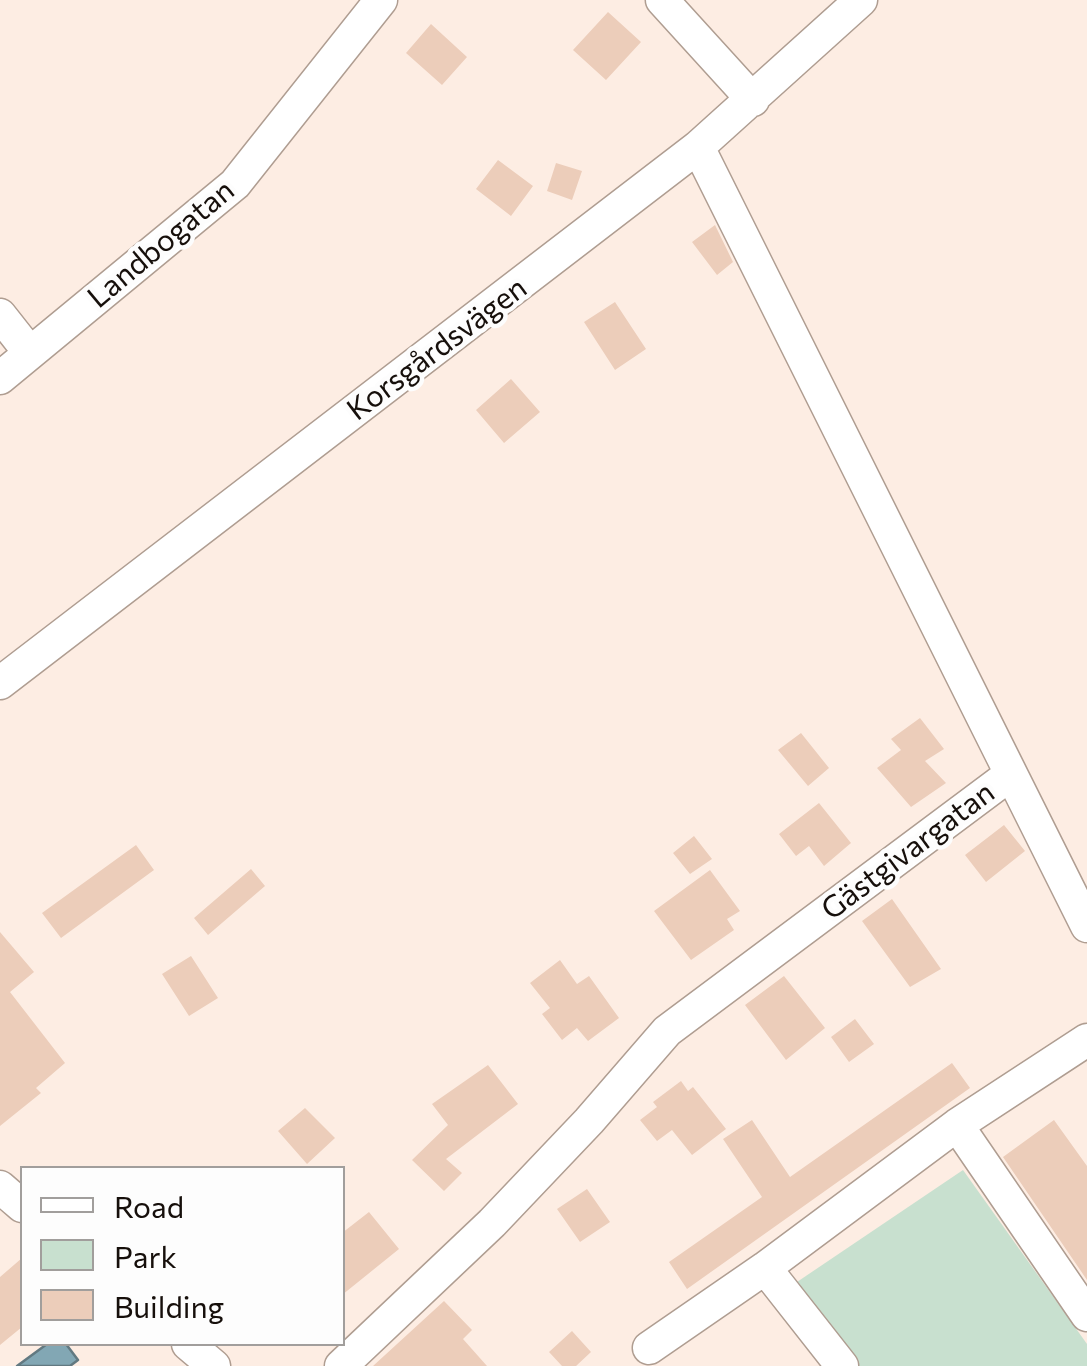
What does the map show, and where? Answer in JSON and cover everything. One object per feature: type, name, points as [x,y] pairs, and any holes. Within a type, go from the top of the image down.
[{"type":"street","name":"Landbogatan","points":[[0,378],[235,184],[381,0]]},
{"type":"street","points":[[662,0],[752,100]]},
{"type":"street","name":"Korsgårdsvägen","points":[[0,683],[698,148],[861,0]]},
{"type":"street","name":"Gästgivargatan","points":[[341,1366],[492,1223],[667,1031],[1011,774],[698,148]]},
{"type":"street","points":[[0,315],[30,353]]},
{"type":"street","points":[[1011,774],[1087,926]]},
{"type":"street","points":[[649,1348],[766,1268],[957,1126],[1087,1040]]},
{"type":"street","points":[[957,1126],[1087,1314]]},
{"type":"street","points":[[0,1187],[20,1204]]},
{"type":"street","points":[[766,1268],[842,1366]]},
{"type":"street","points":[[190,1346],[214,1366]]},
{"type":"green space","points":[[963,1170],[1087,1344],[1087,1366],[857,1366],[794,1284]]},
{"type":"water","points":[[44,1346],[68,1346],[78,1360],[70,1366],[17,1366]]},
{"type":"building","points":[[608,12],[641,42],[606,80],[573,50]]},
{"type":"building","points":[[431,24],[467,57],[442,85],[406,53]]},
{"type":"building","points":[[498,160],[533,186],[511,216],[476,189]]},
{"type":"building","points":[[556,163],[582,171],[572,200],[547,191]]},
{"type":"building","points":[[715,225],[733,262],[717,275],[692,242]]},
{"type":"building","points":[[615,302],[646,349],[615,370],[584,322]]},
{"type":"building","points":[[511,379],[540,412],[504,443],[476,410]]},
{"type":"building","points":[[920,718],[944,749],[925,761],[946,783],[911,807],[877,768],[901,750],[891,739]]},
{"type":"building","points":[[801,733],[829,768],[808,786],[778,750]]},
{"type":"building","points":[[819,803],[851,843],[824,866],[809,846],[796,856],[779,834]]},
{"type":"building","points":[[1004,825],[1025,851],[986,882],[965,855]]},
{"type":"building","points":[[694,836],[712,859],[690,874],[673,853]]},
{"type":"building","points":[[136,845],[154,870],[61,938],[42,913]]},
{"type":"building","points":[[251,869],[265,886],[208,935],[194,918]]},
{"type":"building","points":[[710,870],[740,911],[727,919],[734,930],[691,960],[654,911]]},
{"type":"building","points":[[892,899],[941,969],[910,987],[862,921]]},
{"type":"building","points":[[0,932],[34,972],[10,992],[65,1063],[36,1088],[41,1093],[0,1126]]},
{"type":"building","points":[[191,956],[218,998],[189,1016],[162,974]]},
{"type":"building","points":[[560,960],[577,984],[589,976],[619,1018],[588,1041],[577,1028],[562,1040],[542,1014],[550,1008],[530,983]]},
{"type":"building","points":[[784,976],[825,1028],[786,1060],[745,1005]]},
{"type":"building","points":[[855,1019],[874,1044],[849,1062],[831,1037]]},
{"type":"building","points":[[952,1063],[970,1088],[687,1289],[669,1262],[762,1197],[723,1139],[752,1120],[790,1177]]},
{"type":"building","points":[[488,1065],[518,1104],[446,1159],[462,1173],[444,1191],[412,1160],[448,1125],[432,1104]]},
{"type":"building","points":[[681,1081],[688,1091],[693,1087],[726,1129],[692,1155],[672,1130],[657,1141],[640,1120],[657,1107],[653,1102]]},
{"type":"building","points":[[305,1108],[335,1138],[307,1164],[278,1131]]},
{"type":"building","points":[[1054,1120],[1087,1166],[1087,1280],[1003,1157]]},
{"type":"building","points":[[587,1189],[610,1222],[580,1242],[557,1209]]},
{"type":"building","points":[[369,1212],[399,1249],[345,1293],[345,1231]]},
{"type":"building","points":[[20,1260],[20,1329],[0,1345],[0,1277]]},
{"type":"building","points":[[444,1301],[472,1330],[463,1339],[487,1366],[373,1366]]},
{"type":"building","points":[[572,1331],[591,1352],[576,1366],[562,1366],[549,1352]]}]
